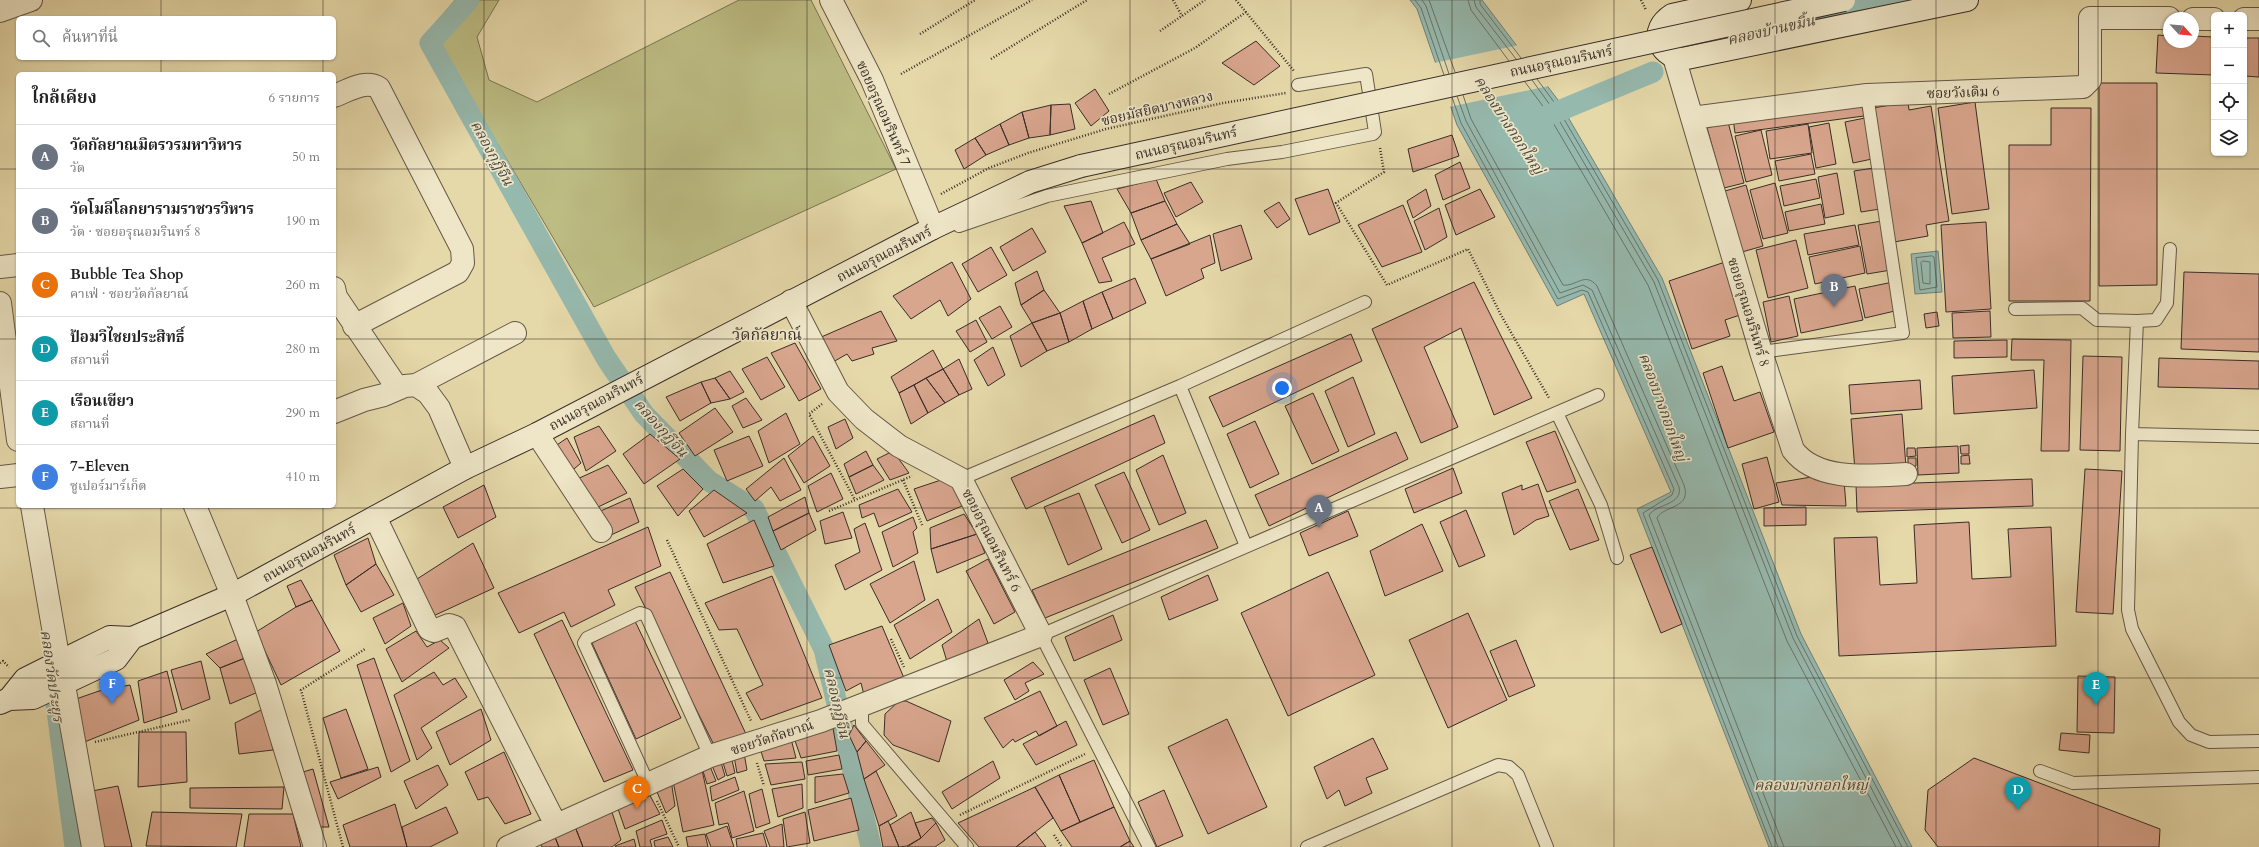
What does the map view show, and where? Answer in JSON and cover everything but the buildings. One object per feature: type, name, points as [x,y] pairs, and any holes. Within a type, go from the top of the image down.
[{"type":"street","points":[[0,11],[31,0]]},
{"type":"street","name":"ซอยอรุณอมรินทร์ 7","points":[[831,0],[872,80],[933,228]]},
{"type":"street","points":[[1740,0],[1672,15],[1663,20],[1658,30],[1659,42],[1666,52],[1674,57],[1682,59],[1697,57],[1967,0]]},
{"type":"street","name":"ถนนอรุณอมรินทร์","points":[[4,701],[25,679],[110,637],[132,638],[232,595],[465,468],[537,434],[624,387],[933,228],[1030,182],[1081,166],[1844,0]]},
{"type":"street","name":"ซอยวังเดิม 6","points":[[1692,118],[1867,95],[2083,87],[2090,80],[2090,18],[2163,18]]},
{"type":"street","points":[[2199,19],[2211,19]]},
{"type":"street","points":[[2247,19],[2259,19]]},
{"type":"street","name":"ซอยอรุณอมรินทร์ 8","points":[[1674,57],[1761,352],[1792,450],[1799,458],[1808,464],[1854,477],[1906,474]]},
{"type":"street","points":[[336,95],[365,84],[373,84],[379,88],[462,249],[462,263],[458,272],[354,326]]},
{"type":"street","points":[[0,267],[16,265]]},
{"type":"street","points":[[336,297],[354,326],[407,387],[428,393],[439,408],[465,468]]},
{"type":"street","name":"ซอยอรุณอมรินทร์ 6","points":[[791,301],[838,392],[864,419],[899,446],[961,479],[1040,635]]},
{"type":"street","points":[[0,303],[16,414]]},
{"type":"street","points":[[336,411],[407,387],[515,332]]},
{"type":"street","points":[[537,434],[601,531]]},
{"type":"street","points":[[0,477],[16,475]]},
{"type":"street","points":[[32,508],[53,665]]},
{"type":"street","points":[[196,508],[232,595],[265,684],[316,847]]},
{"type":"street","points":[[375,517],[429,629],[434,631],[449,625],[455,627],[556,825]]},
{"type":"street","name":"ซอยวัดกัลยาณ์","points":[[512,846],[710,756],[821,721],[1040,635]]},
{"type":"street","points":[[4,701],[33,698],[116,659],[132,638]]},
{"type":"street","points":[[57,688],[75,747],[93,847]]},
{"type":"lane","points":[[901,245],[1048,196],[1227,159],[1282,152],[1373,134],[1376,129],[1366,74],[1298,86]]},
{"type":"lane","points":[[1761,352],[1903,332],[1867,95]]},
{"type":"lane","points":[[2015,309],[2082,308],[2097,320],[2156,320],[2167,303],[2170,249]]},
{"type":"lane","points":[[961,479],[1180,386],[1365,302]]},
{"type":"lane","points":[[2137,321],[2132,434],[2128,610],[2132,628],[2179,722],[2191,735],[2209,742],[2259,742]]},
{"type":"lane","points":[[1180,386],[1246,546]]},
{"type":"lane","points":[[1149,847],[1040,635],[1598,395]]},
{"type":"lane","points":[[1557,413],[1601,505],[1617,558]]},
{"type":"lane","points":[[2132,434],[2259,437]]},
{"type":"lane","points":[[648,783],[584,643],[587,638],[640,612],[646,615],[710,756]]},
{"type":"lane","points":[[859,706],[862,724],[967,847]]},
{"type":"lane","points":[[1307,847],[1498,765],[1509,767],[1518,775],[1548,847]]},
{"type":"lane","points":[[2040,771],[2073,783],[2259,777]]},
{"type":"path","points":[[920,34],[975,0]]},
{"type":"path","points":[[901,74],[1032,0]]},
{"type":"path","points":[[991,59],[1087,0]]},
{"type":"path","points":[[1173,0],[1182,16]]},
{"type":"path","points":[[1160,31],[1206,0]]},
{"type":"path","points":[[1236,0],[1293,69],[1299,80],[1298,86]]},
{"type":"path","points":[[1109,94],[1195,48],[1246,12]]},
{"type":"path","name":"ซอยมัสยิดบางหลวง","points":[[923,203],[989,168],[1028,153],[1106,129],[1223,103],[1284,93],[1294,90],[1298,86]]},
{"type":"path","points":[[1376,129],[1384,172],[1336,203],[1387,285],[1468,249],[1501,315],[1557,413]]},
{"type":"path","points":[[838,392],[809,414],[855,500]]},
{"type":"path","points":[[829,511],[937,466]]},
{"type":"path","points":[[903,480],[923,527]]},
{"type":"path","points":[[667,540],[760,740]]},
{"type":"path","points":[[891,639],[913,685]]},
{"type":"path","points":[[343,847],[301,690],[365,649]]},
{"type":"path","points":[[75,747],[190,720]]},
{"type":"path","points":[[945,822],[1098,748]]},
{"type":"path","points":[[648,783],[679,847]]},
{"type":"path","points":[[1054,835],[1062,847]]},
{"type":"green space","points":[[455,0],[499,0],[477,37],[489,80],[537,102],[739,0],[811,0],[896,169],[594,307],[441,48],[438,20]]},
{"type":"water","name":"คลองบางกอกใหญ่","points":[[1410,0],[1482,0],[1558,100],[1662,278],[1801,634],[1912,847],[1769,847],[1637,509],[1671,492],[1584,294],[1557,306],[1457,125],[1417,9]]},
{"type":"water","points":[[1938,251],[1942,292],[1915,294],[1911,254]]},
{"type":"pier","points":[[1519,45],[1549,86],[1449,107],[1434,63]]},
{"type":"waterway","name":"คลองกุฎีจีน","points":[[469,0],[430,43],[606,358],[644,414],[709,481],[754,509],[824,649],[871,847]]},
{"type":"waterway","name":"คลองบ้านขมิ้น","points":[[1756,33],[1901,0]]},
{"type":"waterway","name":"คลองบ้านขมิ้น","points":[[1537,120],[1653,72]]},
{"type":"waterway","name":"คลองวัดประยูร","points":[[52,673],[75,847]]},
{"type":"place","name":"วัดโมลีโลกยารามราชวรวิหาร","points":[[1834,307]]},
{"type":"place","name":"วัดกัลยาณมิตรวรมหาวิหาร","points":[[1319,528]]},
{"type":"place","name":"7-Eleven","points":[[112,704]]},
{"type":"place","name":"เรือนเขียว","points":[[2096,705]]},
{"type":"place","name":"Bubble Tea Shop","points":[[637,809]]},
{"type":"place","name":"ป้อมวิไชยประสิทธิ์","points":[[2018,810]]},
{"type":"district","name":"วัดกัลยาณ์","points":[[767,334]]}]
